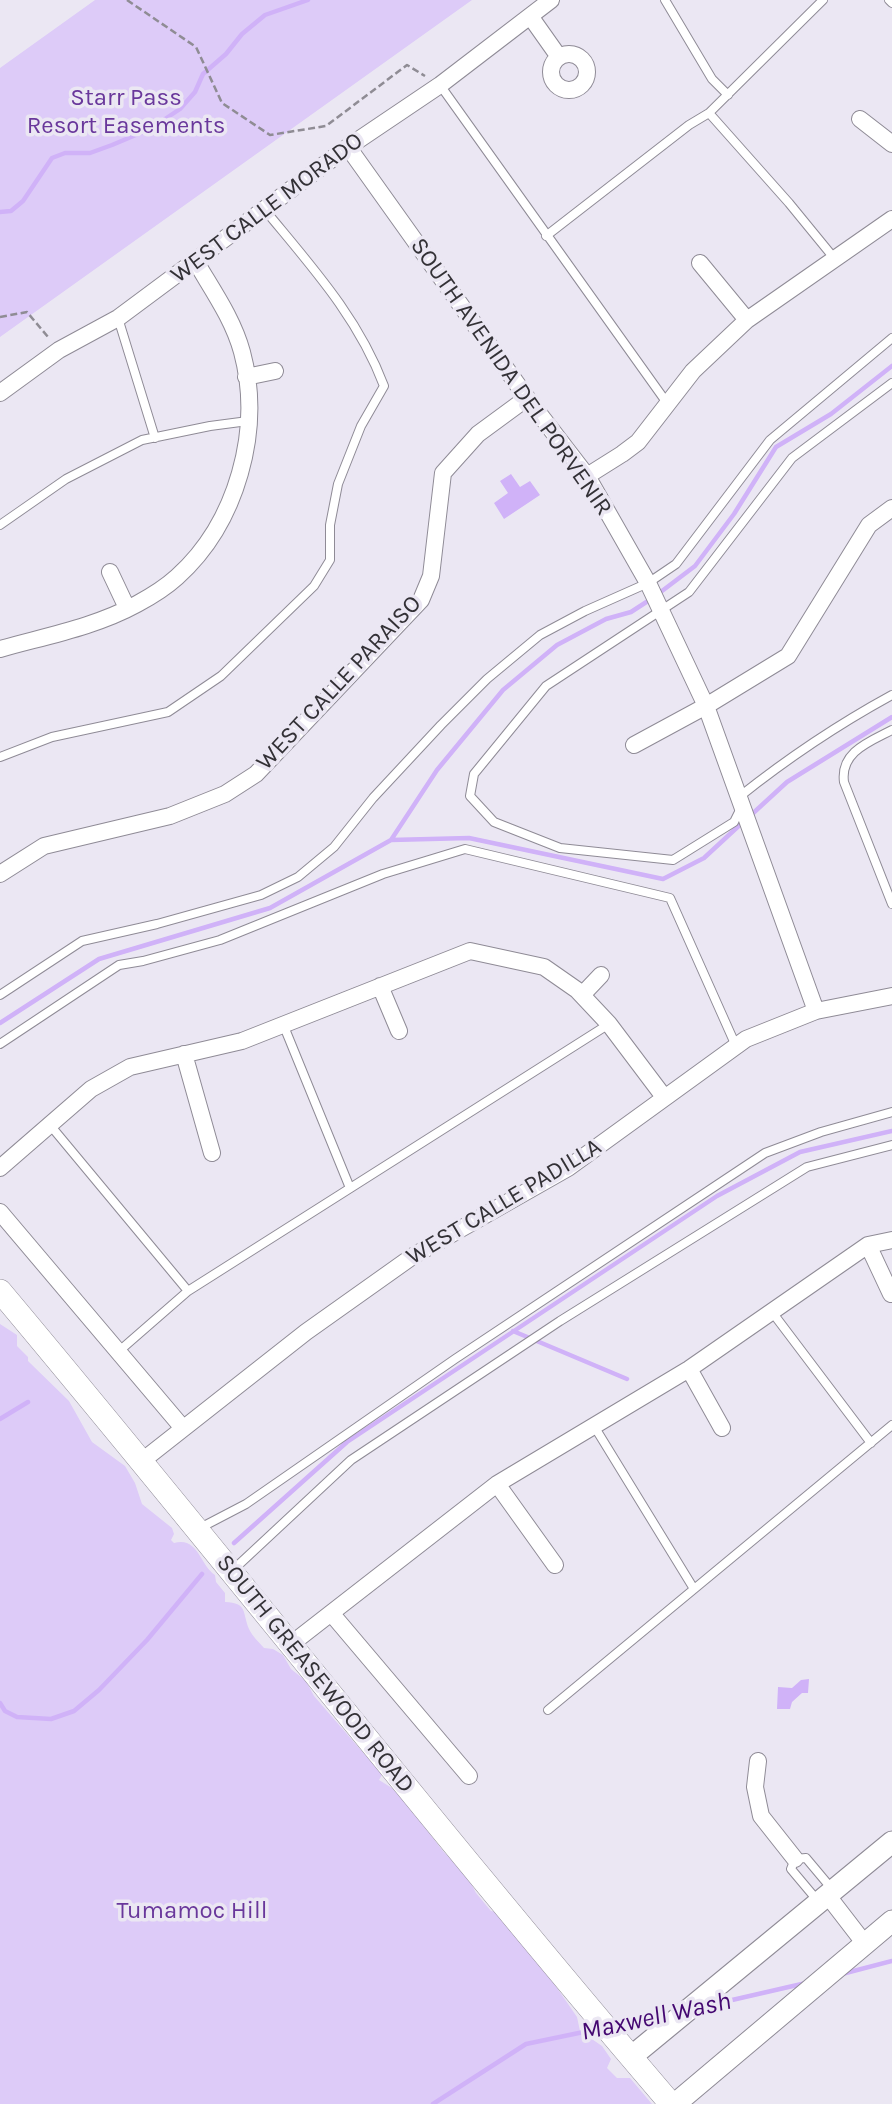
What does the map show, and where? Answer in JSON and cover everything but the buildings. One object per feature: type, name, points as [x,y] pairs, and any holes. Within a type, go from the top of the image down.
[{"type":"main road","name":"SOUTH GREASEWOOD ROAD","points":[[0,1291],[631,2057],[673,2104]]},
{"type":"street","name":"WEST CALLE MORADO","points":[[0,393],[59,350],[118,318],[348,147],[440,85],[551,0]]},
{"type":"street","points":[[530,16],[559,57]]},
{"type":"street","points":[[860,119],[892,144]]},
{"type":"street","name":"SOUTH AVENIDA DEL PORVENIR","points":[[348,147],[527,398],[587,475],[662,611],[706,706],[741,803]]},
{"type":"street","points":[[587,475],[638,442],[693,370],[747,320],[892,219]]},
{"type":"street","points":[[0,649],[94,624],[127,608],[176,578],[209,541],[232,496],[246,449],[250,397],[242,351],[227,313],[196,262]]},
{"type":"street","points":[[700,263],[747,320]]},
{"type":"street","points":[[246,377],[275,371]]},
{"type":"street","name":"WEST CALLE PARAISO","points":[[0,874],[44,846],[170,816],[225,794],[256,774],[421,600],[431,576],[443,473],[478,433],[527,398]]},
{"type":"street","points":[[634,745],[706,706],[788,656],[869,525],[892,508]]},
{"type":"street","points":[[110,572],[127,608]]},
{"type":"street","points":[[741,803],[816,1011]]},
{"type":"street","points":[[0,1168],[91,1088],[130,1067],[242,1041],[470,951],[544,967],[582,995],[609,1024],[664,1097]]},
{"type":"street","points":[[582,995],[601,975]]},
{"type":"street","points":[[380,986],[399,1031]]},
{"type":"street","name":"WEST CALLE PADILLA","points":[[142,1461],[306,1332],[413,1256],[568,1168],[736,1045],[816,1011],[892,996]]},
{"type":"street","points":[[184,1054],[212,1153]]},
{"type":"street","points":[[0,1212],[182,1427]]},
{"type":"street","points":[[290,1645],[497,1484],[689,1369],[868,1245],[892,1240]]},
{"type":"street","points":[[868,1245],[891,1294]]},
{"type":"street","points":[[689,1369],[722,1428]]},
{"type":"street","points":[[497,1484],[555,1565]]},
{"type":"street","name":"SOUTH GREASEWOOD ROAD","points":[[331,1613],[469,1776]]},
{"type":"street","points":[[758,1761],[755,1787],[761,1816],[795,1859]]},
{"type":"street","points":[[631,2057],[892,1842]]},
{"type":"street","points":[[827,1897],[865,1944]]},
{"type":"street","points":[[673,2104],[892,1922]]},
{"type":"lane","points":[[665,0],[712,79],[728,94]]},
{"type":"lane","points":[[546,236],[689,125],[709,113],[823,0]]},
{"type":"lane","points":[[440,85],[667,403]]},
{"type":"lane","points":[[709,113],[834,258]]},
{"type":"lane","points":[[0,757],[52,737],[168,712],[221,676],[314,586],[330,560],[330,525],[338,484],[361,426],[384,386],[349,314],[265,210]]},
{"type":"lane","points":[[118,318],[155,438]]},
{"type":"lane","points":[[0,995],[82,941],[157,924],[261,895],[298,877],[334,847],[382,789],[487,679],[540,635],[585,611],[648,583],[677,564],[770,440],[892,338]]},
{"type":"lane","points":[[892,383],[792,458],[689,592],[546,686],[474,774],[470,796],[494,822],[559,848],[673,860],[734,822],[741,803],[810,743],[892,695]]},
{"type":"lane","points":[[0,525],[66,479],[142,440],[248,421]]},
{"type":"lane","points":[[892,730],[850,756],[843,770],[844,782],[892,904]]},
{"type":"lane","points":[[0,1044],[119,965],[220,940],[383,874],[465,849],[670,898],[736,1045]]},
{"type":"lane","points":[[283,1024],[350,1188]]},
{"type":"lane","points":[[118,1352],[188,1291],[609,1024]]},
{"type":"lane","points":[[197,1529],[246,1504],[455,1359],[765,1153],[821,1132],[892,1112]]},
{"type":"lane","points":[[50,1125],[188,1291]]},
{"type":"lane","points":[[231,1572],[351,1460],[560,1321],[807,1167],[892,1145]]},
{"type":"lane","points":[[772,1312],[871,1443]]},
{"type":"lane","points":[[548,1710],[892,1425]]},
{"type":"lane","points":[[594,1426],[694,1589]]},
{"type":"lane","points":[[806,1858],[827,1897],[791,1869],[795,1859],[806,1858]]},
{"type":"path","points":[[127,0],[196,47],[222,103],[270,135],[326,126],[407,65],[440,85]]},
{"type":"path","points":[[0,317],[27,312],[59,350]]},
{"type":"green space","name":"Starr Pass Resort Easements","points":[[95,0],[472,0],[0,337],[0,68]]},
{"type":"green space","name":"Tumamoc Hill","points":[[0,1324],[17,1335],[17,1346],[28,1357],[28,1361],[69,1401],[92,1442],[125,1466],[135,1483],[142,1504],[172,1528],[174,1534],[171,1540],[194,1547],[215,1575],[216,1582],[225,1593],[225,1602],[241,1606],[249,1629],[256,1639],[264,1648],[273,1649],[283,1655],[291,1669],[306,1681],[314,1696],[366,1756],[374,1759],[383,1773],[379,1780],[392,1788],[405,1802],[468,1878],[491,1911],[497,1912],[555,1985],[577,2017],[580,2031],[602,2046],[611,2059],[607,2068],[617,2078],[630,2078],[652,2104],[0,2104]]},
{"type":"shaded area","points":[[511,474],[520,487],[530,481],[540,495],[504,519],[494,503],[508,493],[500,481]]},
{"type":"shaded area","points":[[809,1679],[808,1693],[802,1693],[792,1702],[790,1709],[777,1709],[778,1687],[792,1688],[801,1680]]},
{"type":"waterway","points":[[0,212],[11,211],[23,201],[52,158],[65,153],[90,153],[112,145],[150,129],[180,109],[195,92],[203,74],[226,54],[242,34],[265,15],[308,0]]},
{"type":"waterway","points":[[658,594],[695,566],[734,514],[776,447],[831,414],[892,366]]},
{"type":"waterway","points":[[0,1023],[99,959],[270,908],[391,840],[437,770],[503,690],[557,645],[606,619],[631,612],[651,599]]},
{"type":"waterway","points":[[750,816],[787,782],[892,717]]},
{"type":"waterway","points":[[391,840],[469,838],[663,879],[704,858],[743,822]]},
{"type":"waterway","points":[[234,1543],[347,1442],[717,1196],[800,1152],[892,1131]]},
{"type":"waterway","points":[[513,1331],[627,1379]]},
{"type":"waterway","points":[[0,1419],[28,1402]]},
{"type":"waterway","points":[[0,1703],[5,1711],[17,1717],[51,1719],[74,1711],[99,1690],[147,1640],[202,1574]]},
{"type":"waterway","name":"Maxwell Wash","points":[[842,1974],[892,1961]]},
{"type":"waterway","name":"Maxwell Wash","points":[[706,2006],[806,1983]]},
{"type":"waterway","name":"Maxwell Wash","points":[[613,2025],[670,2014]]},
{"type":"waterway","name":"Maxwell Wash","points":[[433,2104],[526,2044],[598,2029]]}]
